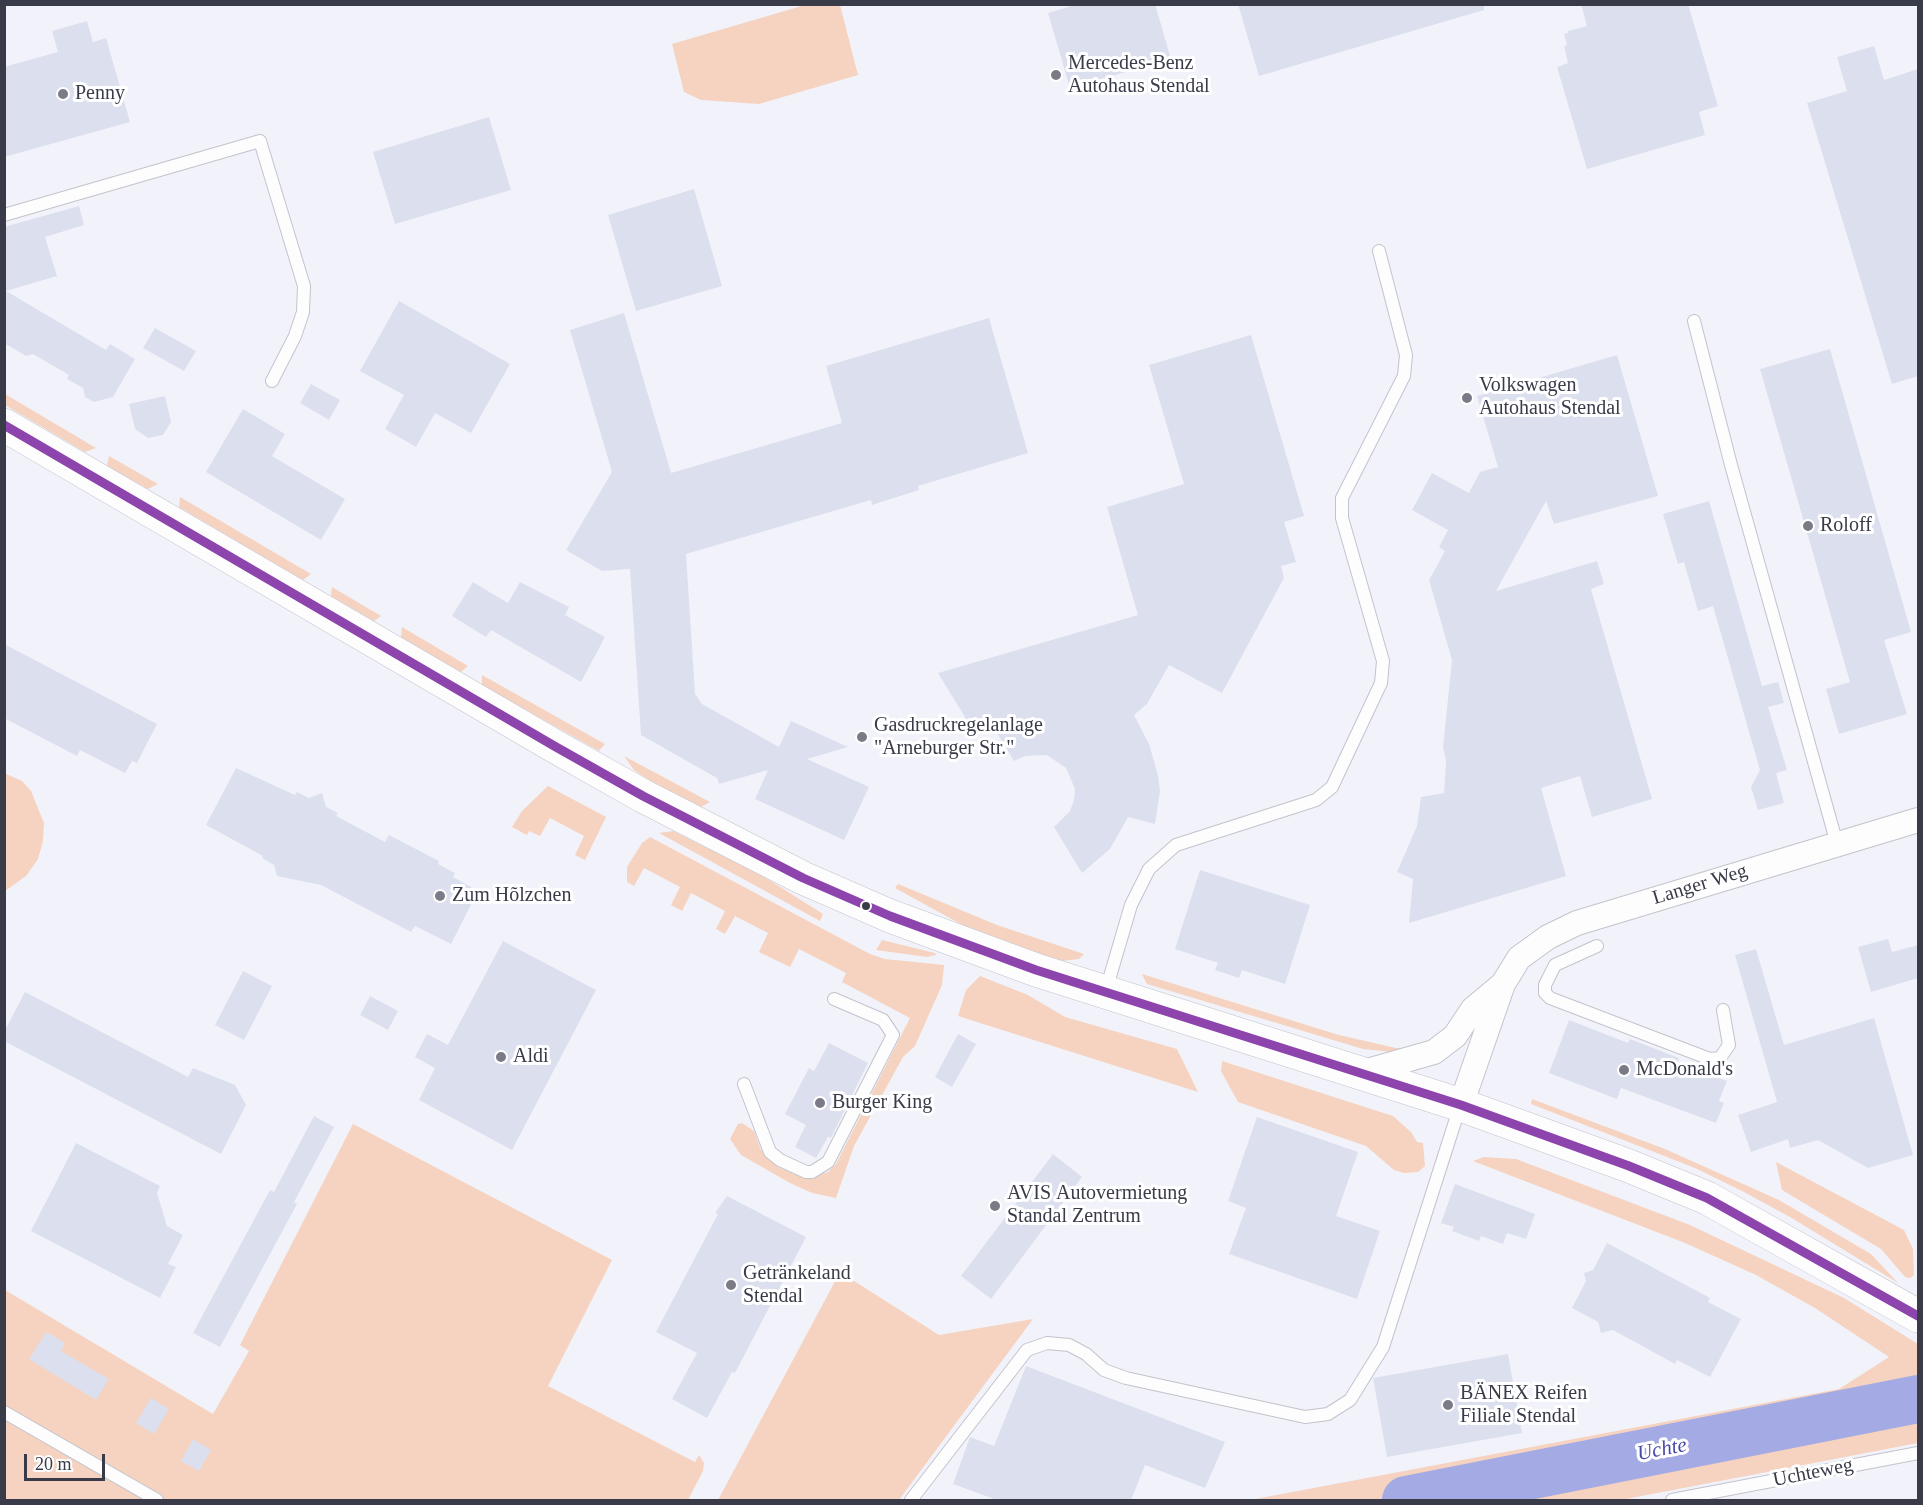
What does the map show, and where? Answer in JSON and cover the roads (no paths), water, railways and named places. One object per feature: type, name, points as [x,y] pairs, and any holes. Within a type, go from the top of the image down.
[{"type":"main road","points":[[4,425],[643,796],[803,878],[890,916],[1105,994],[1461,1105],[1629,1166],[1707,1198],[1918,1316]]},
{"type":"street","name":"Langer Weg","points":[[1461,1105],[1503,984],[1519,958],[1548,937],[1577,923],[1918,820]]},
{"type":"street","name":"Langer Weg","points":[[1359,1073],[1434,1052],[1455,1036],[1473,1009],[1503,984]]},
{"type":"lane","points":[[4,215],[260,141],[304,286],[303,312],[295,336],[272,381]]},
{"type":"lane","points":[[1105,994],[1131,905],[1149,869],[1176,845],[1316,800],[1332,787],[1382,683],[1383,661],[1342,518],[1342,498],[1404,376],[1407,355],[1379,251]]},
{"type":"lane","points":[[1694,321],[1743,511],[1837,844]]},
{"type":"lane","points":[[1597,946],[1555,965],[1545,985],[1545,993],[1550,998],[1710,1059],[1720,1058],[1728,1045],[1723,1010]]},
{"type":"lane","points":[[744,1084],[770,1152],[780,1160],[806,1173],[828,1162],[893,1035],[883,1020],[834,999]]},
{"type":"lane","points":[[911,1500],[1027,1350],[1047,1343],[1069,1345],[1086,1354],[1104,1370],[1125,1378],[1305,1417],[1328,1414],[1350,1400],[1383,1347],[1461,1105]]},
{"type":"lane","points":[[4,1412],[157,1500]]},
{"type":"lane","name":"Uchteweg","points":[[1672,1500],[1918,1453]]},
{"type":"waterway","name":"Uchte","points":[[1406,1500],[1918,1399]]},
{"type":"place","name":"Mercedes-Benz Autohaus Stendal","points":[[1056,75]]},
{"type":"place","name":"Penny","points":[[63,94]]},
{"type":"place","name":"Volkswagen Autohaus Stendal","points":[[1467,398]]},
{"type":"place","name":"Roloff","points":[[1808,526]]},
{"type":"place","name":"Gasdruckregelanlage \"Arneburger Str.\"","points":[[862,737]]},
{"type":"place","name":"Zum Hõlzchen","points":[[440,896]]},
{"type":"place","name":"Aldi","points":[[501,1057]]},
{"type":"place","name":"McDonald's","points":[[1624,1070]]},
{"type":"place","name":"Burger King","points":[[820,1103]]},
{"type":"place","name":"AVIS Autovermietung Standal Zentrum","points":[[995,1206]]},
{"type":"place","name":"Getränkeland Stendal","points":[[731,1285]]},
{"type":"place","name":"BÄNEX Reifen Filiale Stendal","points":[[1448,1405]]}]
